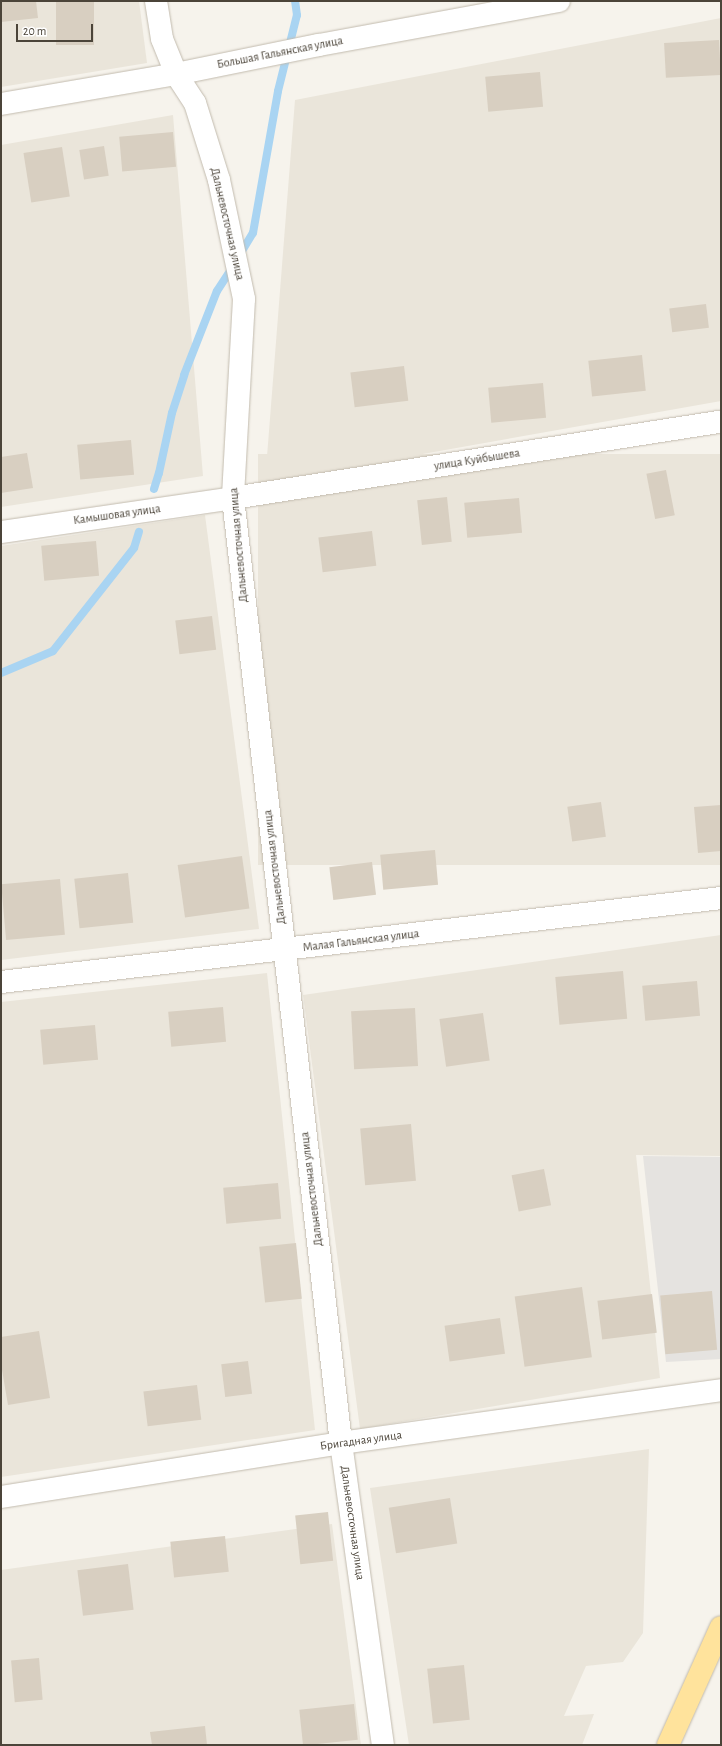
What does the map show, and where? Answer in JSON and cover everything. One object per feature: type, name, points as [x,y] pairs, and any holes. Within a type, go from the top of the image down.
[{"type":"main road","points":[[668,1745],[721,1627]]},
{"type":"street","name":"Дальневосточная улица","points":[[156,1],[162,39],[176,74],[195,103],[219,180],[244,299],[232,498],[341,1443],[383,1745]]},
{"type":"street","name":"Большая Гальянская улица","points":[[1,104],[176,74],[319,45],[559,1]]},
{"type":"street","name":"улица Куйбышева","points":[[232,498],[721,422]]},
{"type":"street","name":"Камышовая улица","points":[[1,532],[232,498]]},
{"type":"street","name":"Малая Гальянская улица","points":[[1,982],[721,898]]},
{"type":"street","name":"Бригадная улица","points":[[1,1498],[341,1443],[721,1390]]},
{"type":"shaded area","points":[[1,1],[139,1],[147,63],[1,87]]},
{"type":"shaded area","points":[[721,18],[721,401],[265,482],[295,100]]},
{"type":"shaded area","points":[[173,115],[203,476],[1,507],[1,145]]},
{"type":"shaded area","points":[[258,454],[721,454],[721,865],[258,865]]},
{"type":"shaded area","points":[[205,515],[259,929],[1,960],[1,546]]},
{"type":"shaded area","points":[[721,935],[721,1156],[636,1155],[660,1378],[360,1429],[303,995]]},
{"type":"shaded area","points":[[267,973],[315,1430],[1,1477],[1,1002]]},
{"type":"shaded area","points":[[643,1156],[721,1157],[721,1359],[666,1362]]},
{"type":"shaded area","points":[[649,1449],[643,1633],[623,1662],[586,1666],[564,1716],[594,1714],[582,1745],[409,1745],[370,1488]]},
{"type":"shaded area","points":[[332,1524],[361,1745],[1,1745],[1,1570]]},
{"type":"building","points":[[1,1],[36,1],[38,18],[1,22]]},
{"type":"building","points":[[56,1],[94,1],[94,45],[56,45]]},
{"type":"building","points":[[719,40],[721,75],[666,78],[664,43]]},
{"type":"building","points":[[540,72],[543,107],[488,112],[485,77]]},
{"type":"building","points":[[173,132],[176,167],[122,172],[119,137]]},
{"type":"building","points":[[104,146],[109,176],[84,180],[79,150]]},
{"type":"building","points":[[62,147],[70,196],[31,202],[23,153]]},
{"type":"building","points":[[706,304],[709,328],[672,332],[669,309]]},
{"type":"building","points":[[642,355],[646,391],[592,396],[588,361]]},
{"type":"building","points":[[404,366],[408,401],[355,407],[350,373]]},
{"type":"building","points":[[543,383],[546,418],[491,423],[488,388]]},
{"type":"building","points":[[131,440],[134,475],[80,480],[77,445]]},
{"type":"building","points":[[27,453],[33,488],[1,493],[1,457]]},
{"type":"building","points":[[666,470],[675,515],[655,519],[646,474]]},
{"type":"building","points":[[447,497],[452,542],[422,545],[417,500]]},
{"type":"building","points":[[519,498],[522,533],[467,538],[464,503]]},
{"type":"building","points":[[372,531],[376,566],[323,572],[318,538]]},
{"type":"building","points":[[96,541],[99,576],[44,581],[41,546]]},
{"type":"building","points":[[212,616],[216,650],[179,654],[175,621]]},
{"type":"building","points":[[601,802],[606,837],[572,841],[567,807]]},
{"type":"building","points":[[721,805],[721,851],[698,853],[694,807]]},
{"type":"building","points":[[435,850],[438,885],[383,890],[380,855]]},
{"type":"building","points":[[242,856],[249,908],[185,918],[178,865]]},
{"type":"building","points":[[372,862],[376,895],[333,900],[329,867]]},
{"type":"building","points":[[128,873],[133,923],[80,928],[74,879]]},
{"type":"building","points":[[60,879],[65,935],[6,940],[1,884]]},
{"type":"building","points":[[623,971],[627,1019],[559,1025],[555,977]]},
{"type":"building","points":[[697,981],[700,1016],[645,1021],[642,986]]},
{"type":"building","points":[[223,1007],[226,1042],[171,1047],[168,1012]]},
{"type":"building","points":[[415,1008],[418,1066],[354,1069],[351,1011]]},
{"type":"building","points":[[483,1013],[490,1061],[446,1067],[439,1019]]},
{"type":"building","points":[[95,1025],[98,1060],[43,1065],[40,1030]]},
{"type":"building","points":[[411,1124],[416,1181],[365,1185],[360,1128]]},
{"type":"building","points":[[544,1169],[551,1205],[519,1212],[512,1175]]},
{"type":"building","points":[[278,1183],[281,1219],[226,1224],[223,1188]]},
{"type":"building","points":[[296,1243],[302,1299],[265,1303],[259,1247]]},
{"type":"building","points":[[582,1287],[592,1357],[525,1367],[515,1296]]},
{"type":"building","points":[[712,1291],[717,1350],[665,1354],[660,1296]]},
{"type":"building","points":[[652,1294],[657,1333],[602,1339],[597,1301]]},
{"type":"building","points":[[500,1318],[505,1354],[450,1361],[445,1326]]},
{"type":"building","points":[[39,1331],[50,1398],[8,1405],[1,1364],[1,1337]]},
{"type":"building","points":[[248,1361],[252,1394],[225,1397],[221,1364]]},
{"type":"building","points":[[197,1385],[201,1420],[148,1426],[143,1392]]},
{"type":"building","points":[[450,1498],[457,1543],[396,1553],[389,1508]]},
{"type":"building","points":[[328,1512],[333,1561],[300,1564],[295,1515]]},
{"type":"building","points":[[225,1536],[229,1572],[174,1578],[170,1542]]},
{"type":"building","points":[[128,1564],[134,1610],[83,1616],[77,1570]]},
{"type":"building","points":[[39,1658],[43,1700],[15,1702],[11,1660]]},
{"type":"building","points":[[464,1665],[470,1720],[433,1724],[427,1669]]},
{"type":"building","points":[[354,1704],[358,1740],[303,1745],[299,1710]]},
{"type":"building","points":[[205,1726],[207,1745],[152,1745],[150,1732]]},
{"type":"waterway","points":[[239,256],[253,233],[278,91],[297,15],[295,1]]},
{"type":"waterway","points":[[154,489],[172,413],[184,375],[217,291],[233,266]]},
{"type":"waterway","points":[[1,673],[53,651],[134,548],[139,532]]}]
